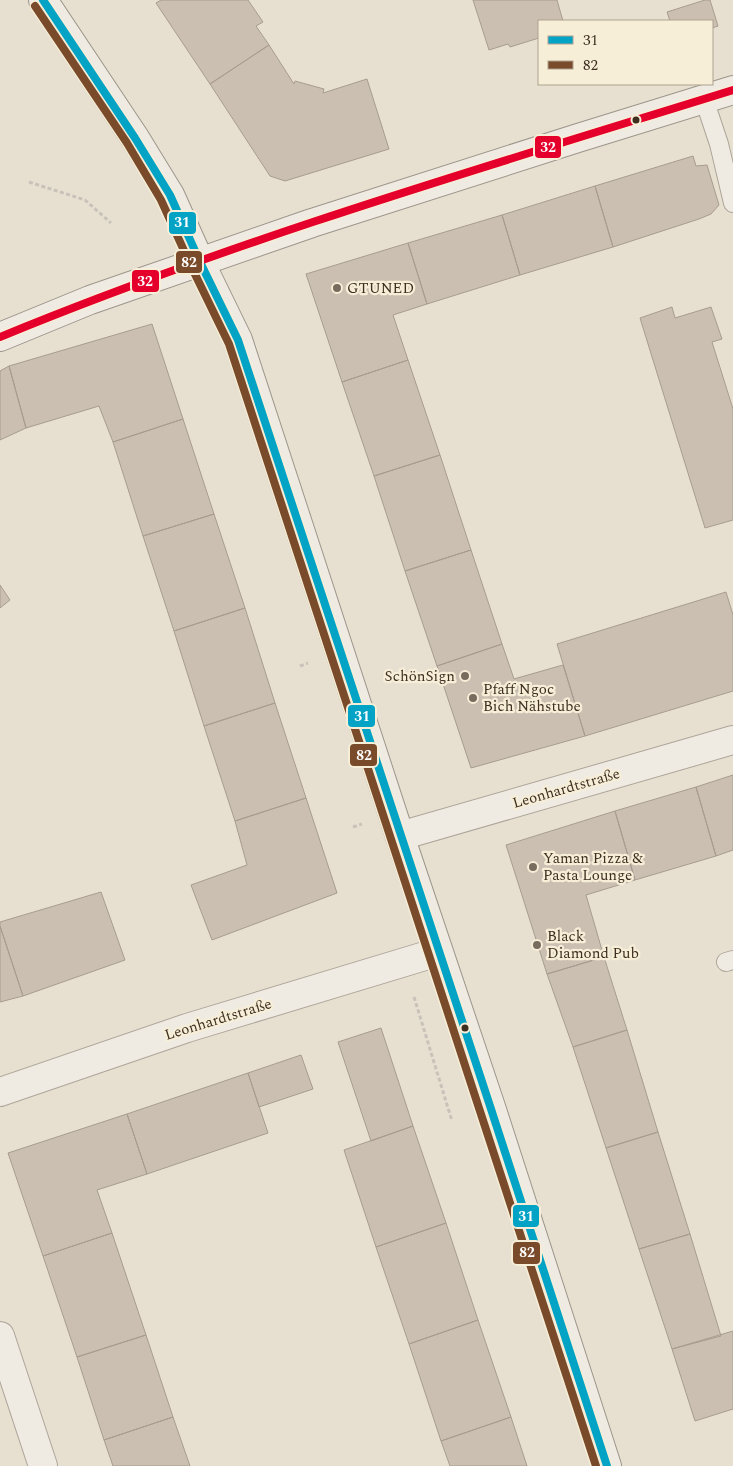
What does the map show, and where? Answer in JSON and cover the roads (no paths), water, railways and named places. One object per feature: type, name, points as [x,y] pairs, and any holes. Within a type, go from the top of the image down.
[{"type":"street","points":[[43,0],[145,153],[170,195],[238,340],[608,1466]]},
{"type":"street","points":[[0,337],[90,300],[321,220],[733,90]]},
{"type":"street","name":"Leonhardtstraße","points":[[400,836],[733,740]]},
{"type":"street","name":"Leonhardtstraße","points":[[0,1092],[187,1028],[438,952]]},
{"type":"street","points":[[0,1336],[43,1466]]},
{"type":"lane","points":[[704,99],[719,144],[733,203]]},
{"type":"place","name":"GTUNED","points":[[337,288]]},
{"type":"place","name":"SchönSign","points":[[465,676]]},
{"type":"place","name":"Pfaff Ngoc Bich Nähstube","points":[[473,698]]},
{"type":"place","name":"Yaman Pizza & Pasta Lounge","points":[[533,867]]},
{"type":"place","name":"Black Diamond Pub","points":[[537,945]]}]
